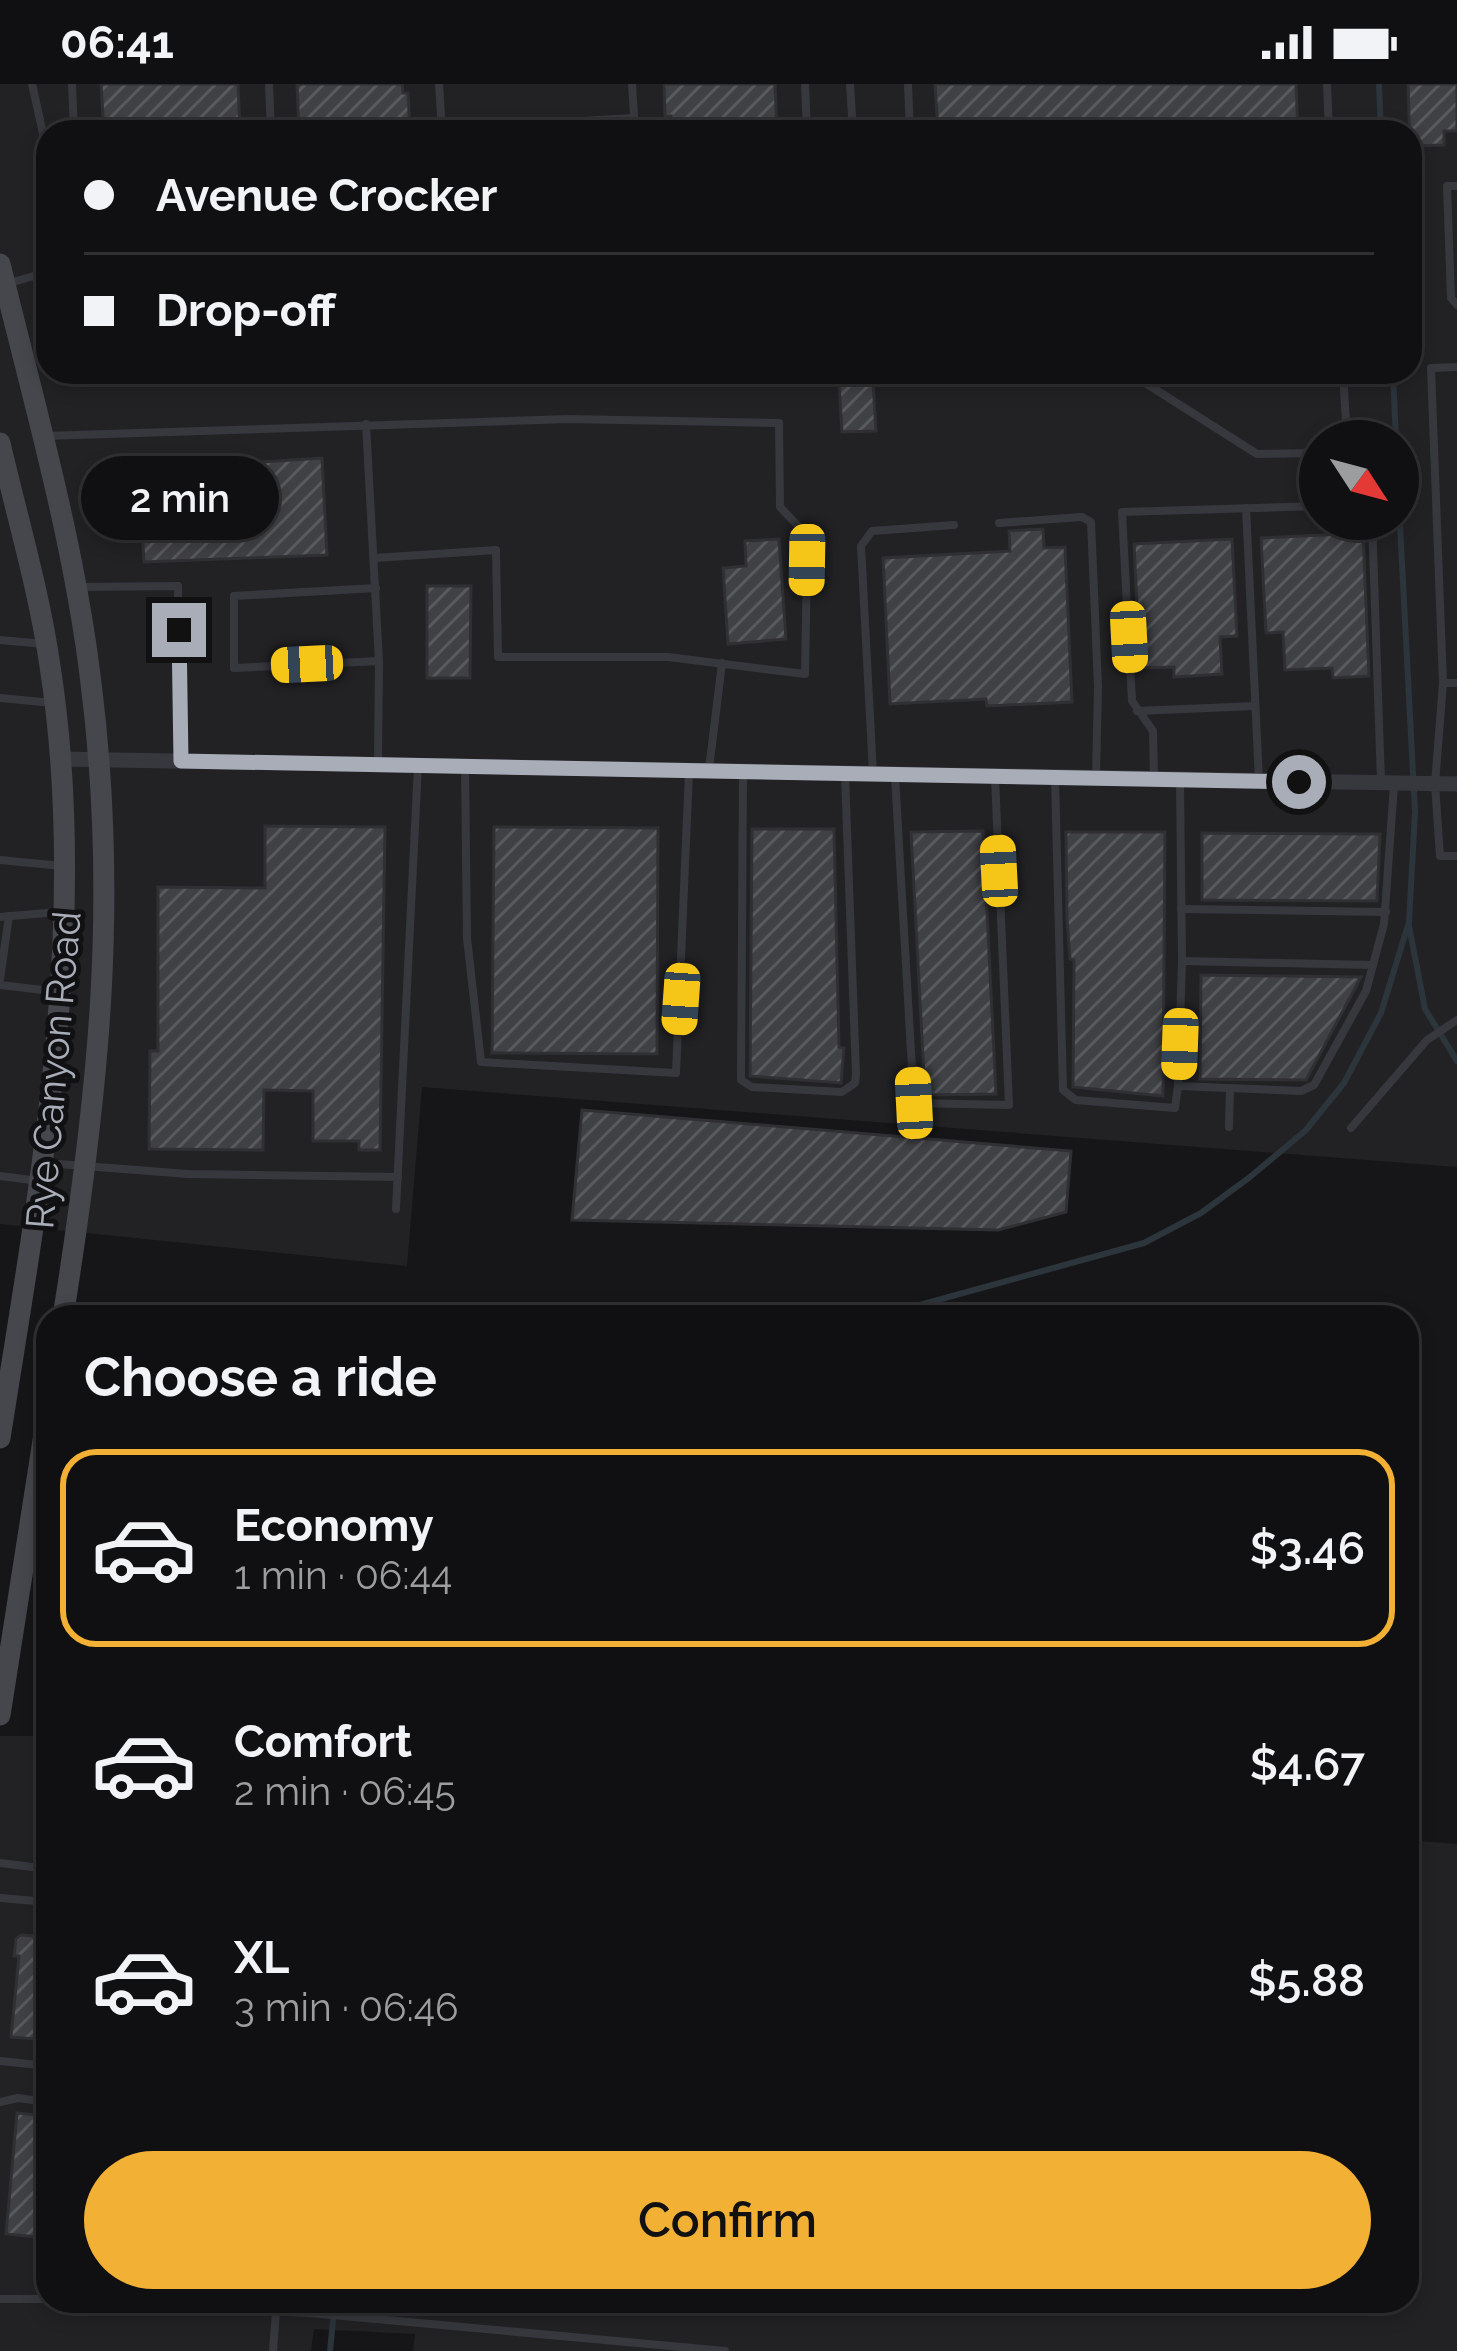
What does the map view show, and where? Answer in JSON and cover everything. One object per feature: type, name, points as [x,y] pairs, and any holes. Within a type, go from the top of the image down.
[{"type":"main road","name":"Rye Canyon Road","points":[[2,274],[76,587],[100,760],[105,975],[86,1168],[65,1305]]},
{"type":"main road","name":"Rye Canyon Road","points":[[0,443],[31,560],[55,704],[63,912],[61,992],[42,1172],[0,1438]]},
{"type":"main road","points":[[0,1714],[36,1485]]},
{"type":"street","points":[[59,759],[1457,784]]},
{"type":"lane","points":[[32,84],[41,120]]},
{"type":"lane","points":[[72,84],[74,120]]},
{"type":"lane","points":[[268,84],[270,120]]},
{"type":"lane","points":[[440,84],[442,120]]},
{"type":"lane","points":[[604,120],[634,118],[632,84]]},
{"type":"lane","points":[[805,84],[806,120]]},
{"type":"lane","points":[[850,84],[852,120]]},
{"type":"lane","points":[[908,84],[910,120]]},
{"type":"lane","points":[[1327,84],[1328,120]]},
{"type":"lane","points":[[1457,186],[1447,186],[1451,298],[1457,305]]},
{"type":"lane","points":[[2,274],[36,273]]},
{"type":"lane","points":[[1457,367],[1431,368],[1443,683],[1435,784],[1440,856],[1457,856]]},
{"type":"lane","points":[[1146,384],[1257,454],[1299,453]]},
{"type":"lane","points":[[1344,384],[1346,420]]},
{"type":"lane","points":[[42,436],[568,419],[779,423],[780,507],[800,528],[807,560],[805,674],[668,657],[498,657],[496,550],[374,558]]},
{"type":"lane","points":[[366,424],[380,661],[378,763]]},
{"type":"lane","points":[[1154,779],[1153,731],[1132,701],[1122,512],[1299,507]]},
{"type":"lane","points":[[1246,508],[1259,781]]},
{"type":"lane","points":[[999,523],[1082,517],[1091,522],[1098,686],[1096,779]]},
{"type":"lane","points":[[874,776],[861,546],[872,531],[954,525]]},
{"type":"lane","points":[[1178,1086],[1301,1090],[1315,1085],[1366,991],[1386,912],[1388,783],[1373,540]]},
{"type":"lane","points":[[76,587],[178,586],[181,761]]},
{"type":"lane","points":[[376,587],[234,596],[234,668],[380,661]]},
{"type":"lane","points":[[0,640],[46,644]]},
{"type":"lane","points":[[708,772],[722,663]]},
{"type":"lane","points":[[1443,683],[1457,683]]},
{"type":"lane","points":[[0,698],[55,704]]},
{"type":"lane","points":[[1137,711],[1255,706]]},
{"type":"lane","points":[[396,1209],[418,764]]},
{"type":"lane","points":[[465,766],[466,938],[481,1062],[676,1073],[689,772]]},
{"type":"lane","points":[[743,774],[740,1080],[752,1088],[842,1092],[855,1083],[856,1074],[845,775]]},
{"type":"lane","points":[[895,776],[914,1103],[1009,1105],[995,777]]},
{"type":"lane","points":[[1055,778],[1063,1090],[1076,1100],[1175,1108],[1182,961],[1180,780]]},
{"type":"lane","points":[[0,860],[62,866]]},
{"type":"lane","points":[[1181,909],[1386,912]]},
{"type":"lane","points":[[61,992],[0,982],[4,916],[63,912]]},
{"type":"lane","points":[[1182,961],[1373,965]]},
{"type":"lane","points":[[1351,1128],[1434,1036],[1457,1020]]},
{"type":"lane","points":[[1228,1127],[1230,1088]]},
{"type":"lane","points":[[0,1176],[86,1168],[398,1177]]},
{"type":"lane","points":[[0,1863],[36,1868]]},
{"type":"lane","points":[[0,1898],[36,1902]]},
{"type":"lane","points":[[0,2061],[36,2065]]},
{"type":"lane","points":[[0,2102],[36,2100]]},
{"type":"lane","points":[[0,2299],[36,2300]]},
{"type":"lane","points":[[273,2351],[276,2313]]},
{"type":"lane","points":[[310,2313],[725,2351]]},
{"type":"shaded area","points":[[0,84],[1457,84],[1457,1167],[422,1087],[407,1266],[0,1224]]},
{"type":"shaded area","points":[[0,1736],[36,1736],[36,2313],[1419,2313],[1419,1841],[1457,1844],[1457,2351],[413,2351],[415,2334],[314,2329],[311,2351],[0,2351]]},
{"type":"building","points":[[101,84],[238,84],[240,120],[103,120]]},
{"type":"building","points":[[297,84],[402,84],[403,93],[408,93],[409,120],[298,120]]},
{"type":"building","points":[[664,84],[775,84],[776,120],[665,117]]},
{"type":"building","points":[[935,84],[1296,84],[1298,120],[937,120]]},
{"type":"building","points":[[1408,84],[1457,84],[1457,131],[1444,131],[1444,145],[1422,146],[1422,120],[1409,120]]},
{"type":"building","points":[[839,384],[873,384],[876,431],[842,432]]},
{"type":"building","points":[[151,457],[152,469],[322,458],[327,555],[144,562],[142,527],[120,528],[116,459]]},
{"type":"building","points":[[1043,529],[1044,548],[1065,547],[1072,702],[987,706],[986,699],[890,704],[883,558],[1010,551],[1009,531]]},
{"type":"building","points":[[1261,538],[1363,540],[1369,676],[1333,678],[1332,668],[1285,670],[1283,632],[1266,633]]},
{"type":"building","points":[[779,539],[786,639],[728,644],[723,568],[746,566],[745,541]]},
{"type":"building","points":[[1232,539],[1237,636],[1220,637],[1222,674],[1174,677],[1174,667],[1140,668],[1134,544]]},
{"type":"building","points":[[427,586],[471,586],[470,678],[427,678]]},
{"type":"building","points":[[265,826],[385,827],[380,1150],[359,1150],[359,1141],[313,1141],[313,1091],[264,1090],[263,1150],[149,1149],[150,1051],[158,1051],[158,887],[265,888]]},
{"type":"building","points":[[494,827],[658,828],[657,1054],[492,1053]]},
{"type":"building","points":[[752,829],[834,829],[839,1047],[844,1048],[841,1083],[750,1076]]},
{"type":"building","points":[[983,831],[996,1094],[925,1095],[911,832]]},
{"type":"building","points":[[1066,832],[1165,832],[1163,1096],[1073,1087],[1074,960],[1070,959],[1067,918]]},
{"type":"building","points":[[1202,833],[1380,834],[1377,901],[1202,900]]},
{"type":"building","points":[[1201,975],[1361,977],[1306,1080],[1200,1079]]},
{"type":"building","points":[[582,1110],[1071,1151],[1066,1212],[998,1230],[572,1220]]},
{"type":"building","points":[[36,1936],[36,2039],[11,2037],[19,1956],[14,1956],[16,1939]]},
{"type":"building","points":[[17,2113],[36,2115],[36,2237],[6,2234]]},
{"type":"waterway","points":[[1379,84],[1380,120]]},
{"type":"waterway","points":[[1394,384],[1395,420]]},
{"type":"waterway","points":[[919,1305],[1144,1243],[1201,1213],[1250,1177],[1306,1130],[1344,1083],[1381,1013],[1409,922],[1415,812],[1401,540]]},
{"type":"waterway","points":[[1409,926],[1425,1009],[1457,1061]]},
{"type":"waterway","points":[[330,2351],[334,2313]]},
{"type":"route","points":[[179,630],[181,761],[1299,782]]}]
